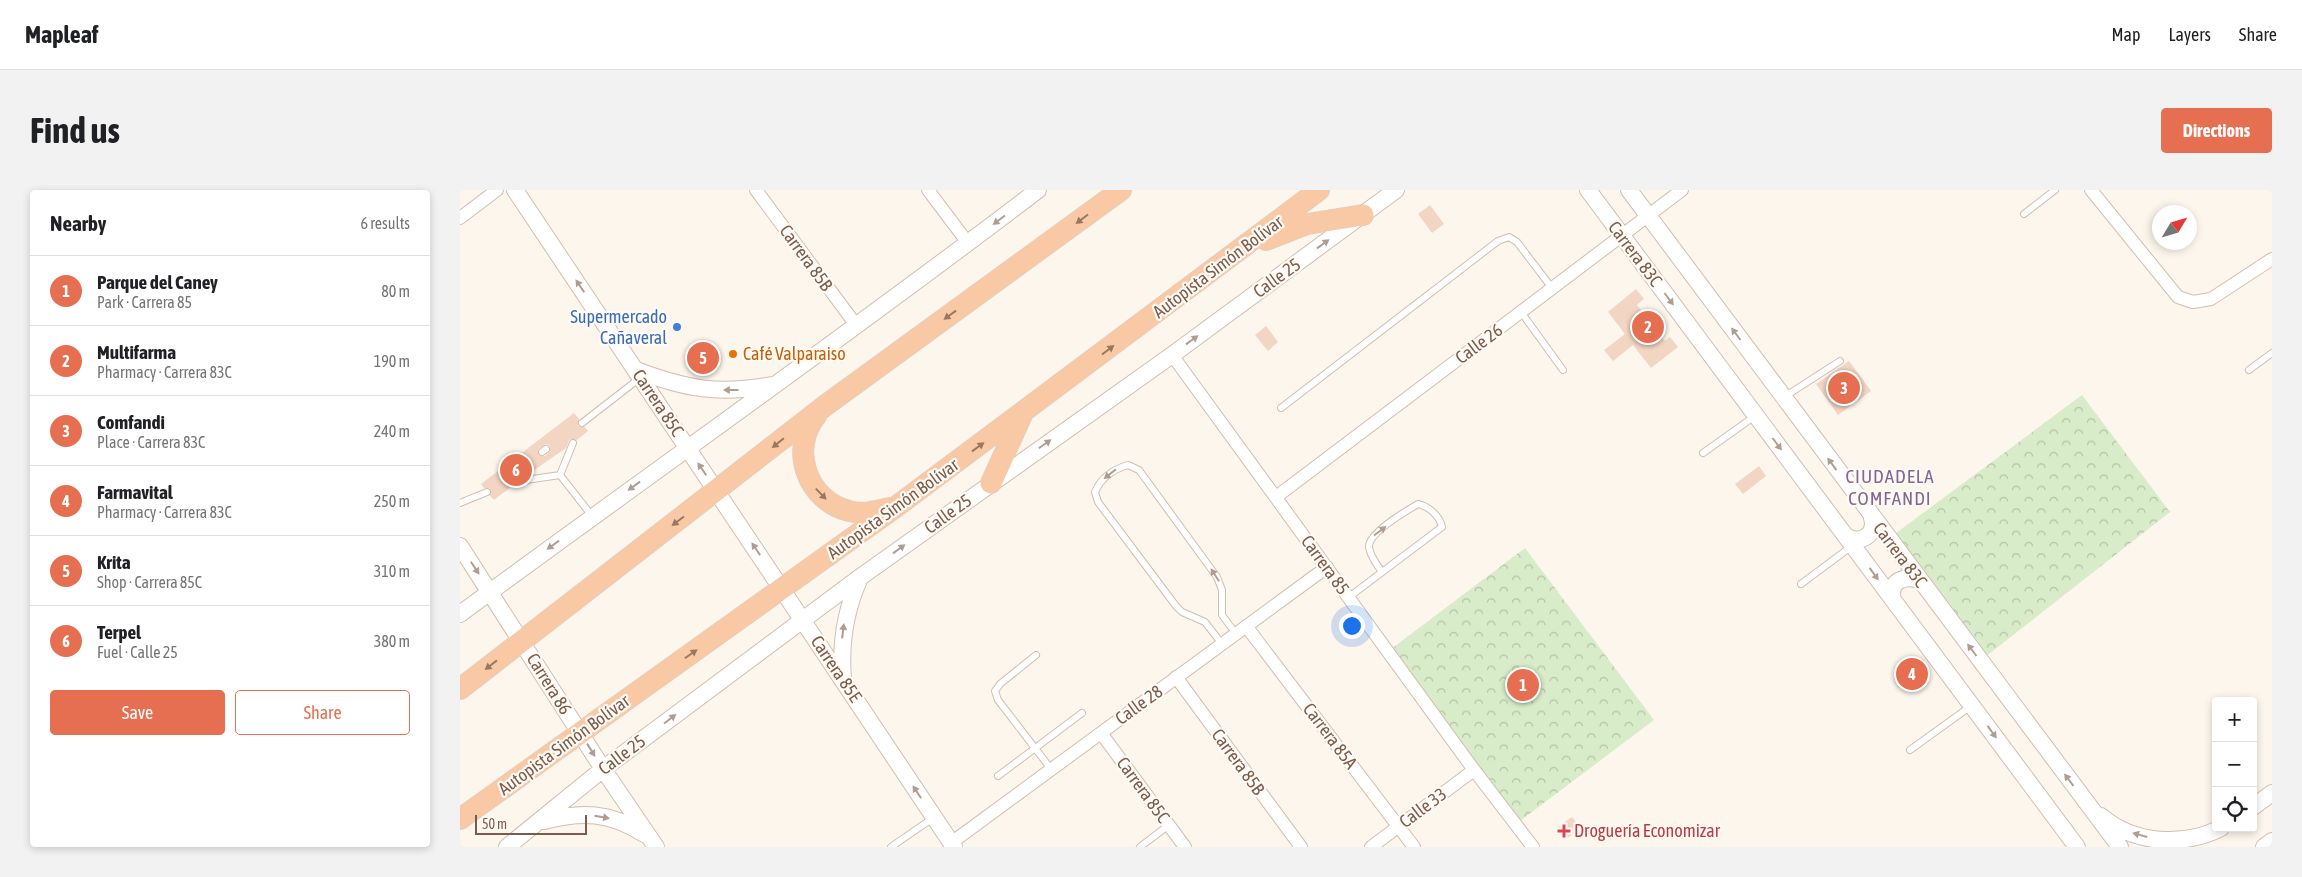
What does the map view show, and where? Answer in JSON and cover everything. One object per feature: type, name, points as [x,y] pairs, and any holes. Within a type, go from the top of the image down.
[{"type":"highway","points":[[460,689],[826,405],[1121,190]]},
{"type":"highway","name":"Autopista Simón Bolívar","points":[[460,819],[579,732],[783,589],[1023,414],[1319,190]]},
{"type":"highway","points":[[1230,258],[1278,234],[1307,224],[1363,215]]},
{"type":"highway","points":[[826,405],[813,418],[803,445],[804,464],[811,482],[831,503],[848,511],[869,512],[897,506]]},
{"type":"highway","points":[[991,483],[1023,414]]},
{"type":"street","points":[[460,218],[497,190]]},
{"type":"street","name":"Carrera 85B","points":[[756,190],[856,325]]},
{"type":"street","points":[[928,190],[968,243]]},
{"type":"street","points":[[460,614],[687,446],[779,384],[1038,190]]},
{"type":"street","name":"Calle 25","points":[[507,847],[603,769],[859,578],[1172,355],[1396,190]]},
{"type":"street","name":"Carrera 83C","points":[[1588,190],[2077,847]]},
{"type":"street","name":"Carrera 83C","points":[[1629,190],[1872,518],[2120,847]]},
{"type":"street","name":"Calle 26","points":[[1276,498],[1682,190]]},
{"type":"street","points":[[2091,190],[2178,297],[2193,302],[2211,299],[2272,259]]},
{"type":"street","name":"Carrera 85C","points":[[518,192],[717,491]]},
{"type":"street","name":"Carrera 85","points":[[1172,355],[1474,770],[1533,847]]},
{"type":"street","points":[[639,374],[706,390],[743,390],[779,384]]},
{"type":"street","name":"Carrera 85E","points":[[717,491],[934,817],[950,846]]},
{"type":"street","points":[[1849,541],[1866,537],[1873,529],[1872,518]]},
{"type":"street","name":"Carrera 86","points":[[460,546],[603,769],[653,842]]},
{"type":"street","name":"Calle 28","points":[[950,846],[1051,769],[1327,567]]},
{"type":"street","points":[[843,680],[842,642],[845,620],[859,578]]},
{"type":"street","points":[[1893,600],[1893,587],[1899,580],[1911,578],[1919,580]]},
{"type":"street","name":"Carrera 85A","points":[[1246,626],[1414,847]]},
{"type":"street","name":"Carrera 85B","points":[[1176,677],[1301,847]]},
{"type":"street","name":"Carrera 85C","points":[[1101,733],[1185,847]]},
{"type":"street","name":"Calle 33","points":[[1371,847],[1474,770]]},
{"type":"street","points":[[2257,804],[2272,793]]},
{"type":"street","points":[[2083,799],[2103,818],[2127,832],[2154,839],[2181,840],[2214,832]]},
{"type":"street","points":[[537,823],[569,815],[601,816],[633,827],[653,842]]},
{"type":"street","points":[[2200,847],[2218,832]]},
{"type":"street","points":[[2264,847],[2272,841]]},
{"type":"lane","points":[[2024,214],[2055,190]]},
{"type":"lane","points":[[1281,408],[1498,241],[1509,237],[1517,242],[1552,288]]},
{"type":"lane","points":[[1521,312],[1563,370]]},
{"type":"lane","points":[[2249,370],[2272,352]]},
{"type":"lane","points":[[1783,398],[1840,361]]},
{"type":"lane","points":[[582,423],[639,374]]},
{"type":"lane","points":[[1704,453],[1756,415]]},
{"type":"lane","points":[[560,474],[572,442]]},
{"type":"lane","points":[[1222,644],[1205,622],[1182,612],[1176,606],[1098,502],[1095,492],[1099,483],[1118,468],[1128,464],[1139,470],[1217,577],[1222,590],[1222,615],[1236,634]]},
{"type":"lane","points":[[518,481],[560,474]]},
{"type":"lane","points":[[560,474],[592,516]]},
{"type":"lane","points":[[460,503],[487,492]]},
{"type":"lane","points":[[1349,597],[1442,527],[1441,522],[1427,506],[1418,504],[1372,537],[1369,547],[1374,561],[1382,572]]},
{"type":"lane","points":[[1801,584],[1849,541]]},
{"type":"lane","points":[[1036,655],[1000,684],[995,691],[998,700],[1051,769]]},
{"type":"lane","points":[[1910,750],[1972,705]]},
{"type":"lane","points":[[998,776],[1082,713]]},
{"type":"lane","points":[[891,847],[934,817]]},
{"type":"lane","points":[[1140,847],[1169,825]]},
{"type":"green space","points":[[2082,395],[2170,512],[1980,661],[1888,539]]},
{"type":"green space","points":[[1525,548],[1654,720],[1520,821],[1391,649]]},
{"type":"building","points":[[1430,205],[1444,224],[1432,233],[1418,214]]},
{"type":"building","points":[[1636,289],[1644,299],[1637,305],[1665,341],[1670,337],[1678,347],[1651,368],[1633,345],[1613,361],[1604,350],[1625,334],[1608,312]]},
{"type":"building","points":[[1266,326],[1278,342],[1268,351],[1255,335]]},
{"type":"building","points":[[1849,361],[1871,391],[1838,415],[1816,384]]},
{"type":"building","points":[[574,413],[579,419],[578,426],[585,427],[588,431],[577,440],[570,439],[566,448],[527,475],[516,477],[515,484],[494,500],[490,496],[490,488],[484,488],[481,484]],"holes":[[[546,444],[550,446],[550,451],[545,456],[540,456],[538,450]]]},
{"type":"building","points":[[1759,466],[1766,476],[1743,494],[1735,484]]},
{"type":"building","points":[[1911,666],[1920,677],[1903,690],[1894,679]]},
{"type":"building","points":[[1572,817],[1581,828],[1566,839],[1557,828]]},
{"type":"place","name":"Supermercado Cañaveral","points":[[677,327]]},
{"type":"place","name":"Multifarma","points":[[1648,327]]},
{"type":"place","name":"Café Valparaiso","points":[[733,354]]},
{"type":"place","name":"Krita","points":[[703,358]]},
{"type":"place","name":"Comfandi","points":[[1844,388]]},
{"type":"place","name":"Terpel","points":[[516,470]]},
{"type":"place","name":"Farmavital","points":[[1912,674]]},
{"type":"place","name":"Parque del Caney","points":[[1523,685]]},
{"type":"place","name":"Droguería Economizar","points":[[1564,831]]},
{"type":"district","name":"CIUDADELA COMFANDI","points":[[1890,487]]}]
